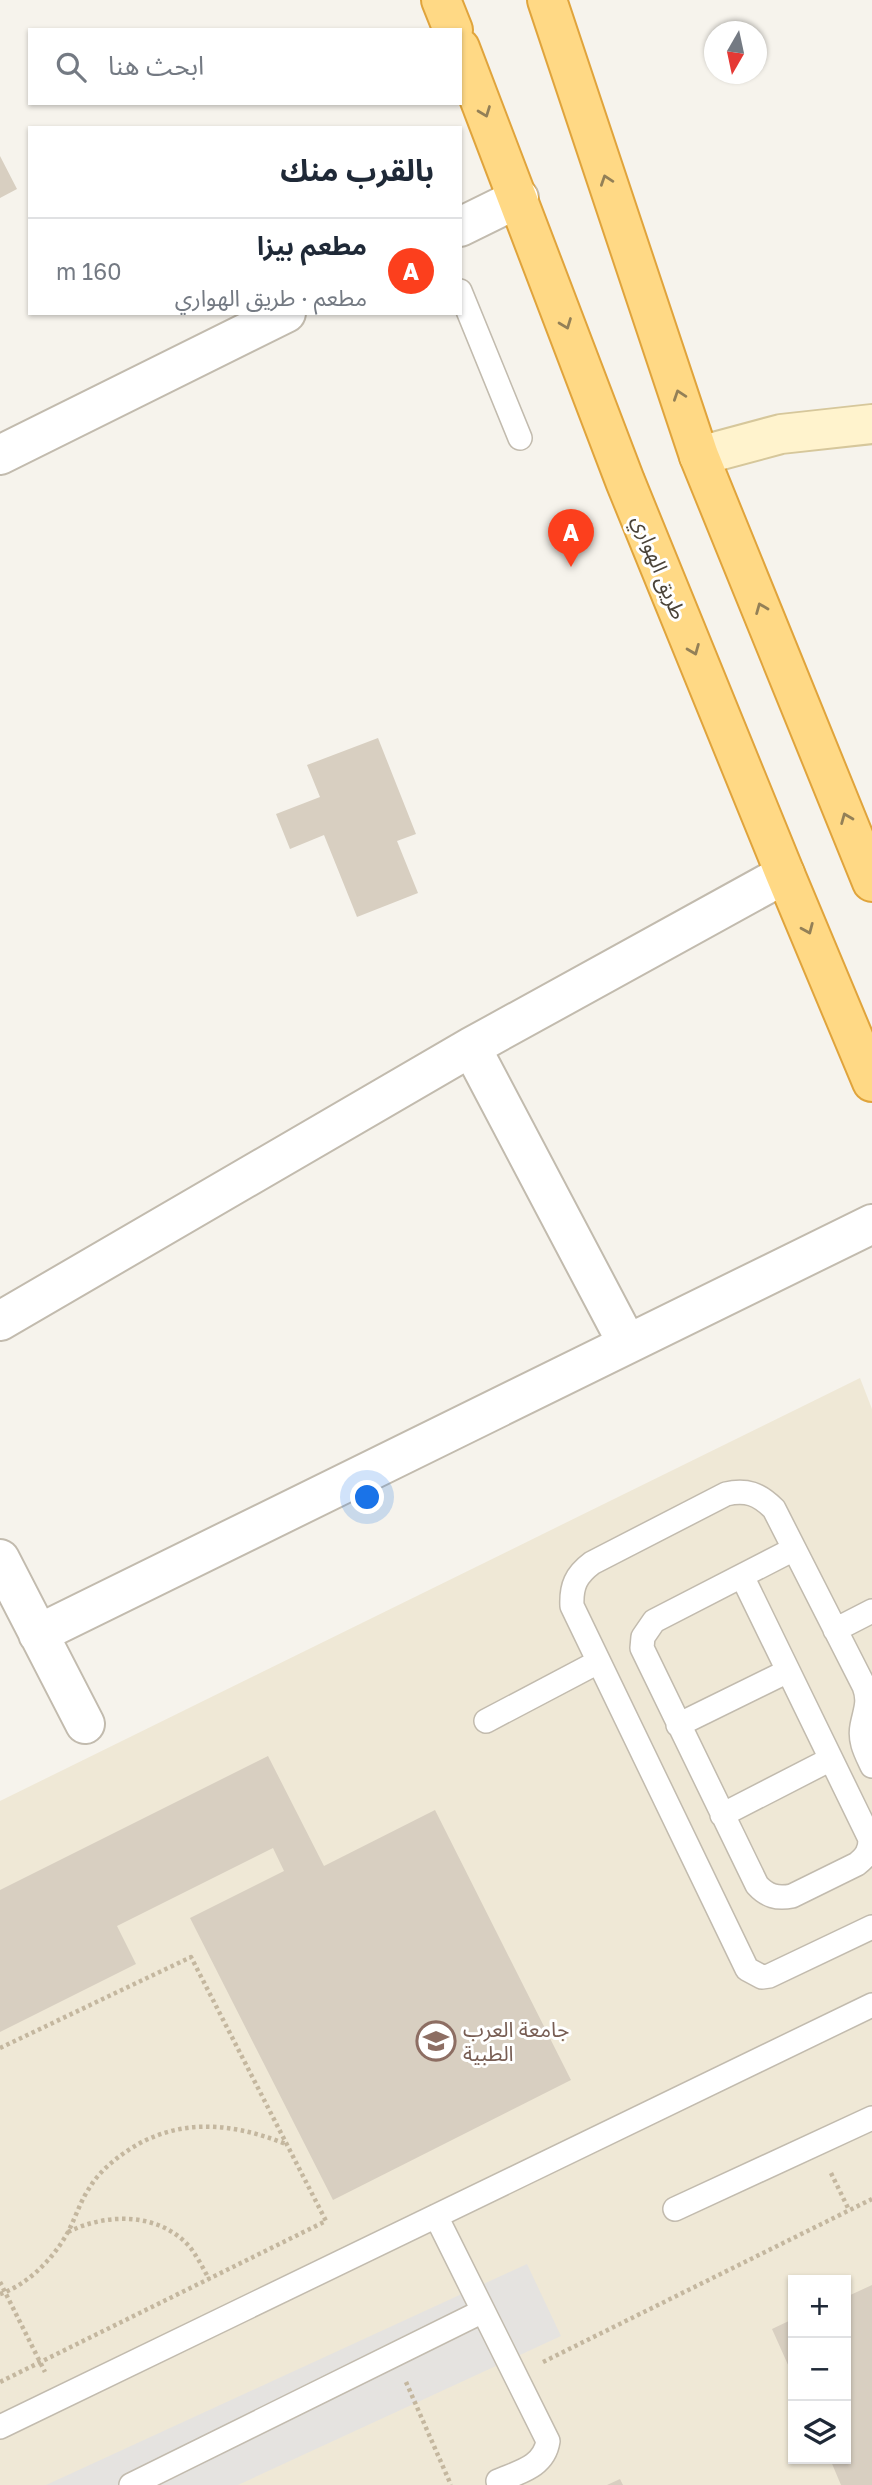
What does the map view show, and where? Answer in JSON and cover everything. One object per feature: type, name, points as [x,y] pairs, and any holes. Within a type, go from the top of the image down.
[{"type":"highway","points":[[441,0],[452,28]]},
{"type":"highway","points":[[547,0],[699,456],[872,881]]},
{"type":"highway","name":"طريق الهواري","points":[[462,53],[625,481],[872,1082]]},
{"type":"main road","points":[[699,456],[781,434],[872,424]]},
{"type":"street","points":[[462,226],[519,198]]},
{"type":"street","points":[[0,455],[282,315]]},
{"type":"street","points":[[0,1321],[471,1047],[785,874]]},
{"type":"street","points":[[471,1047],[628,1343]]},
{"type":"street","points":[[38,1634],[872,1224]]},
{"type":"street","points":[[0,1559],[85,1724]]},
{"type":"lane","points":[[462,296],[520,438]]},
{"type":"lane","points":[[872,1766],[863,1747],[867,1724],[867,1696],[774,1509],[764,1499],[739,1491],[726,1494],[592,1563],[574,1582],[572,1606],[747,1969],[762,1977],[769,1976],[872,1927]]},
{"type":"lane","points":[[742,1576],[831,1759],[865,1810],[870,1839],[870,1849],[865,1858],[792,1896],[783,1898],[764,1892],[757,1885],[642,1648],[643,1637],[654,1621],[794,1549]]},
{"type":"lane","points":[[835,1630],[872,1611]]},
{"type":"lane","points":[[486,1721],[598,1662]]},
{"type":"lane","points":[[678,1725],[788,1671]]},
{"type":"lane","points":[[722,1815],[831,1759]]},
{"type":"lane","points":[[0,2427],[872,2005]]},
{"type":"lane","points":[[675,2209],[872,2118]]},
{"type":"lane","points":[[436,2216],[548,2441],[547,2451],[534,2466],[498,2481]]},
{"type":"lane","points":[[131,2485],[483,2311]]},
{"type":"path","points":[[0,2048],[191,1957],[326,2221],[0,2382]]},
{"type":"path","points":[[3,2293],[35,2273],[53,2255],[68,2232],[90,2185],[130,2148],[177,2128],[208,2126],[237,2128],[286,2144]]},
{"type":"path","points":[[816,2144],[849,2210]]},
{"type":"path","points":[[517,2375],[872,2199]]},
{"type":"path","points":[[68,2232],[99,2221],[119,2218],[158,2225],[175,2234],[190,2247],[209,2279]]},
{"type":"path","points":[[0,2282],[3,2293],[57,2399]]},
{"type":"path","points":[[394,2355],[451,2485]]},
{"type":"shaded area","name":"جامعة العرب الطبية","points":[[860,1378],[872,1409],[872,2485],[0,2485],[0,1801]]},
{"type":"shaded area","points":[[527,2264],[561,2336],[238,2485],[46,2485]]},
{"type":"building","points":[[0,156],[17,189],[0,198]]},
{"type":"building","points":[[378,738],[416,834],[397,841],[418,893],[357,917],[324,835],[290,849],[276,814],[320,797],[307,765]]},
{"type":"building","points":[[268,1756],[324,1866],[435,1810],[571,2080],[333,2200],[190,1918],[284,1871],[273,1848],[117,1926],[136,1964],[0,2032],[0,1890]]},
{"type":"building","points":[[872,2285],[872,2485],[841,2485],[832,2464],[851,2464],[851,2295]]},
{"type":"building","points":[[788,2321],[788,2365],[772,2329]]},
{"type":"building","points":[[620,2479],[623,2485],[607,2485]]},
{"type":"place","name":"مطعم بيزا","points":[[571,567]]},
{"type":"place","name":"جامعة العرب الطبية","points":[[436,2041]]}]
